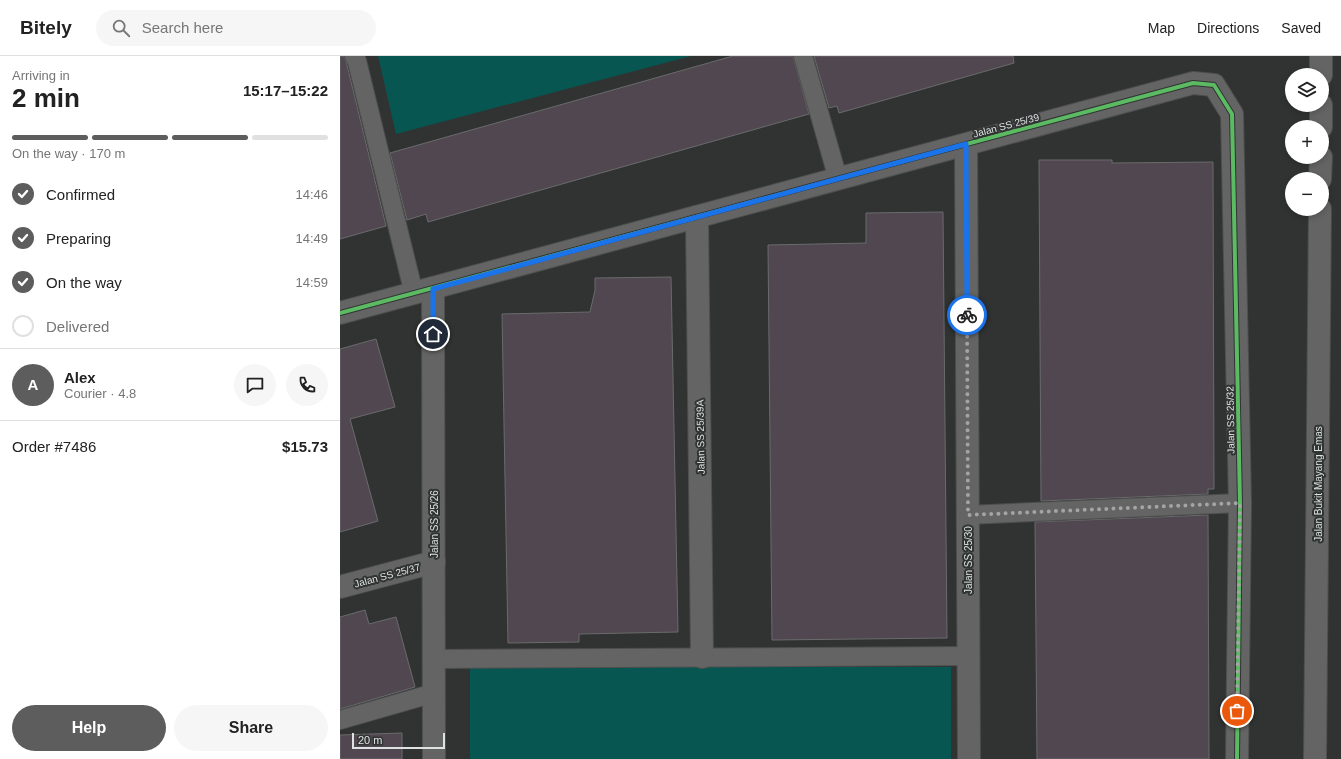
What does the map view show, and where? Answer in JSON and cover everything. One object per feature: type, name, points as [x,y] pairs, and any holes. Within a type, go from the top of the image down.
[{"type":"street","points":[[1321,56],[1321,68]]},
{"type":"street","name":"Jalan SS 25/39","points":[[340,313],[1193,83],[1214,85]]},
{"type":"street","name":"Jalan SS 25/32","points":[[1214,85],[1232,114],[1240,503],[1237,759]]},
{"type":"street","name":"Jalan SS 25/30","points":[[966,144],[969,759]]},
{"type":"street","name":"Jalan Bukit Mayang Emas","points":[[1316,759],[1320,216]]},
{"type":"street","name":"Jalan SS 25/39A","points":[[697,217],[702,657]]},
{"type":"street","name":"Jalan SS 25/26","points":[[424,291],[434,562],[434,759]]},
{"type":"street","name":"Jalan SS 25/37","points":[[340,587],[434,562]]},
{"type":"lane","points":[[354,56],[357,61],[424,291]]},
{"type":"lane","points":[[803,56],[838,179]]},
{"type":"lane","points":[[968,515],[1240,503]]},
{"type":"lane","points":[[434,659],[968,656]]},
{"type":"lane","points":[[340,720],[434,693]]},
{"type":"shaded area","points":[[378,56],[691,56],[396,134]]},
{"type":"shaded area","points":[[470,667],[951,667],[951,759],[470,759]]},
{"type":"building","points":[[340,56],[344,56],[347,65],[386,226],[340,239]]},
{"type":"building","points":[[733,56],[793,56],[809,114],[428,222],[426,214],[407,220],[390,153]]},
{"type":"building","points":[[814,56],[1013,56],[1014,63],[839,113],[837,106],[829,108]]},
{"type":"building","points":[[1039,160],[1112,160],[1112,163],[1213,162],[1214,489],[1208,489],[1208,494],[1041,501]]},
{"type":"building","points":[[943,212],[947,638],[772,640],[768,245],[866,243],[866,213]]},
{"type":"building","points":[[671,277],[678,632],[579,634],[579,642],[508,643],[502,314],[590,312],[595,290],[595,278]]},
{"type":"building","points":[[376,339],[395,407],[350,419],[378,521],[340,532],[340,349]]},
{"type":"building","points":[[1208,515],[1209,759],[1037,759],[1035,522]]},
{"type":"building","points":[[365,610],[369,624],[396,617],[415,687],[340,709],[340,617]]},
{"type":"building","points":[[402,733],[402,759],[340,759],[340,735]]},
{"type":"cycle path","points":[[340,313],[1193,83],[1214,85],[1232,114],[1240,503],[1237,759]]},
{"type":"way so far","points":[[967,315],[968,515],[1240,503],[1237,711]]},
{"type":"route","points":[[433,334],[433,289],[966,144],[967,315]]}]
